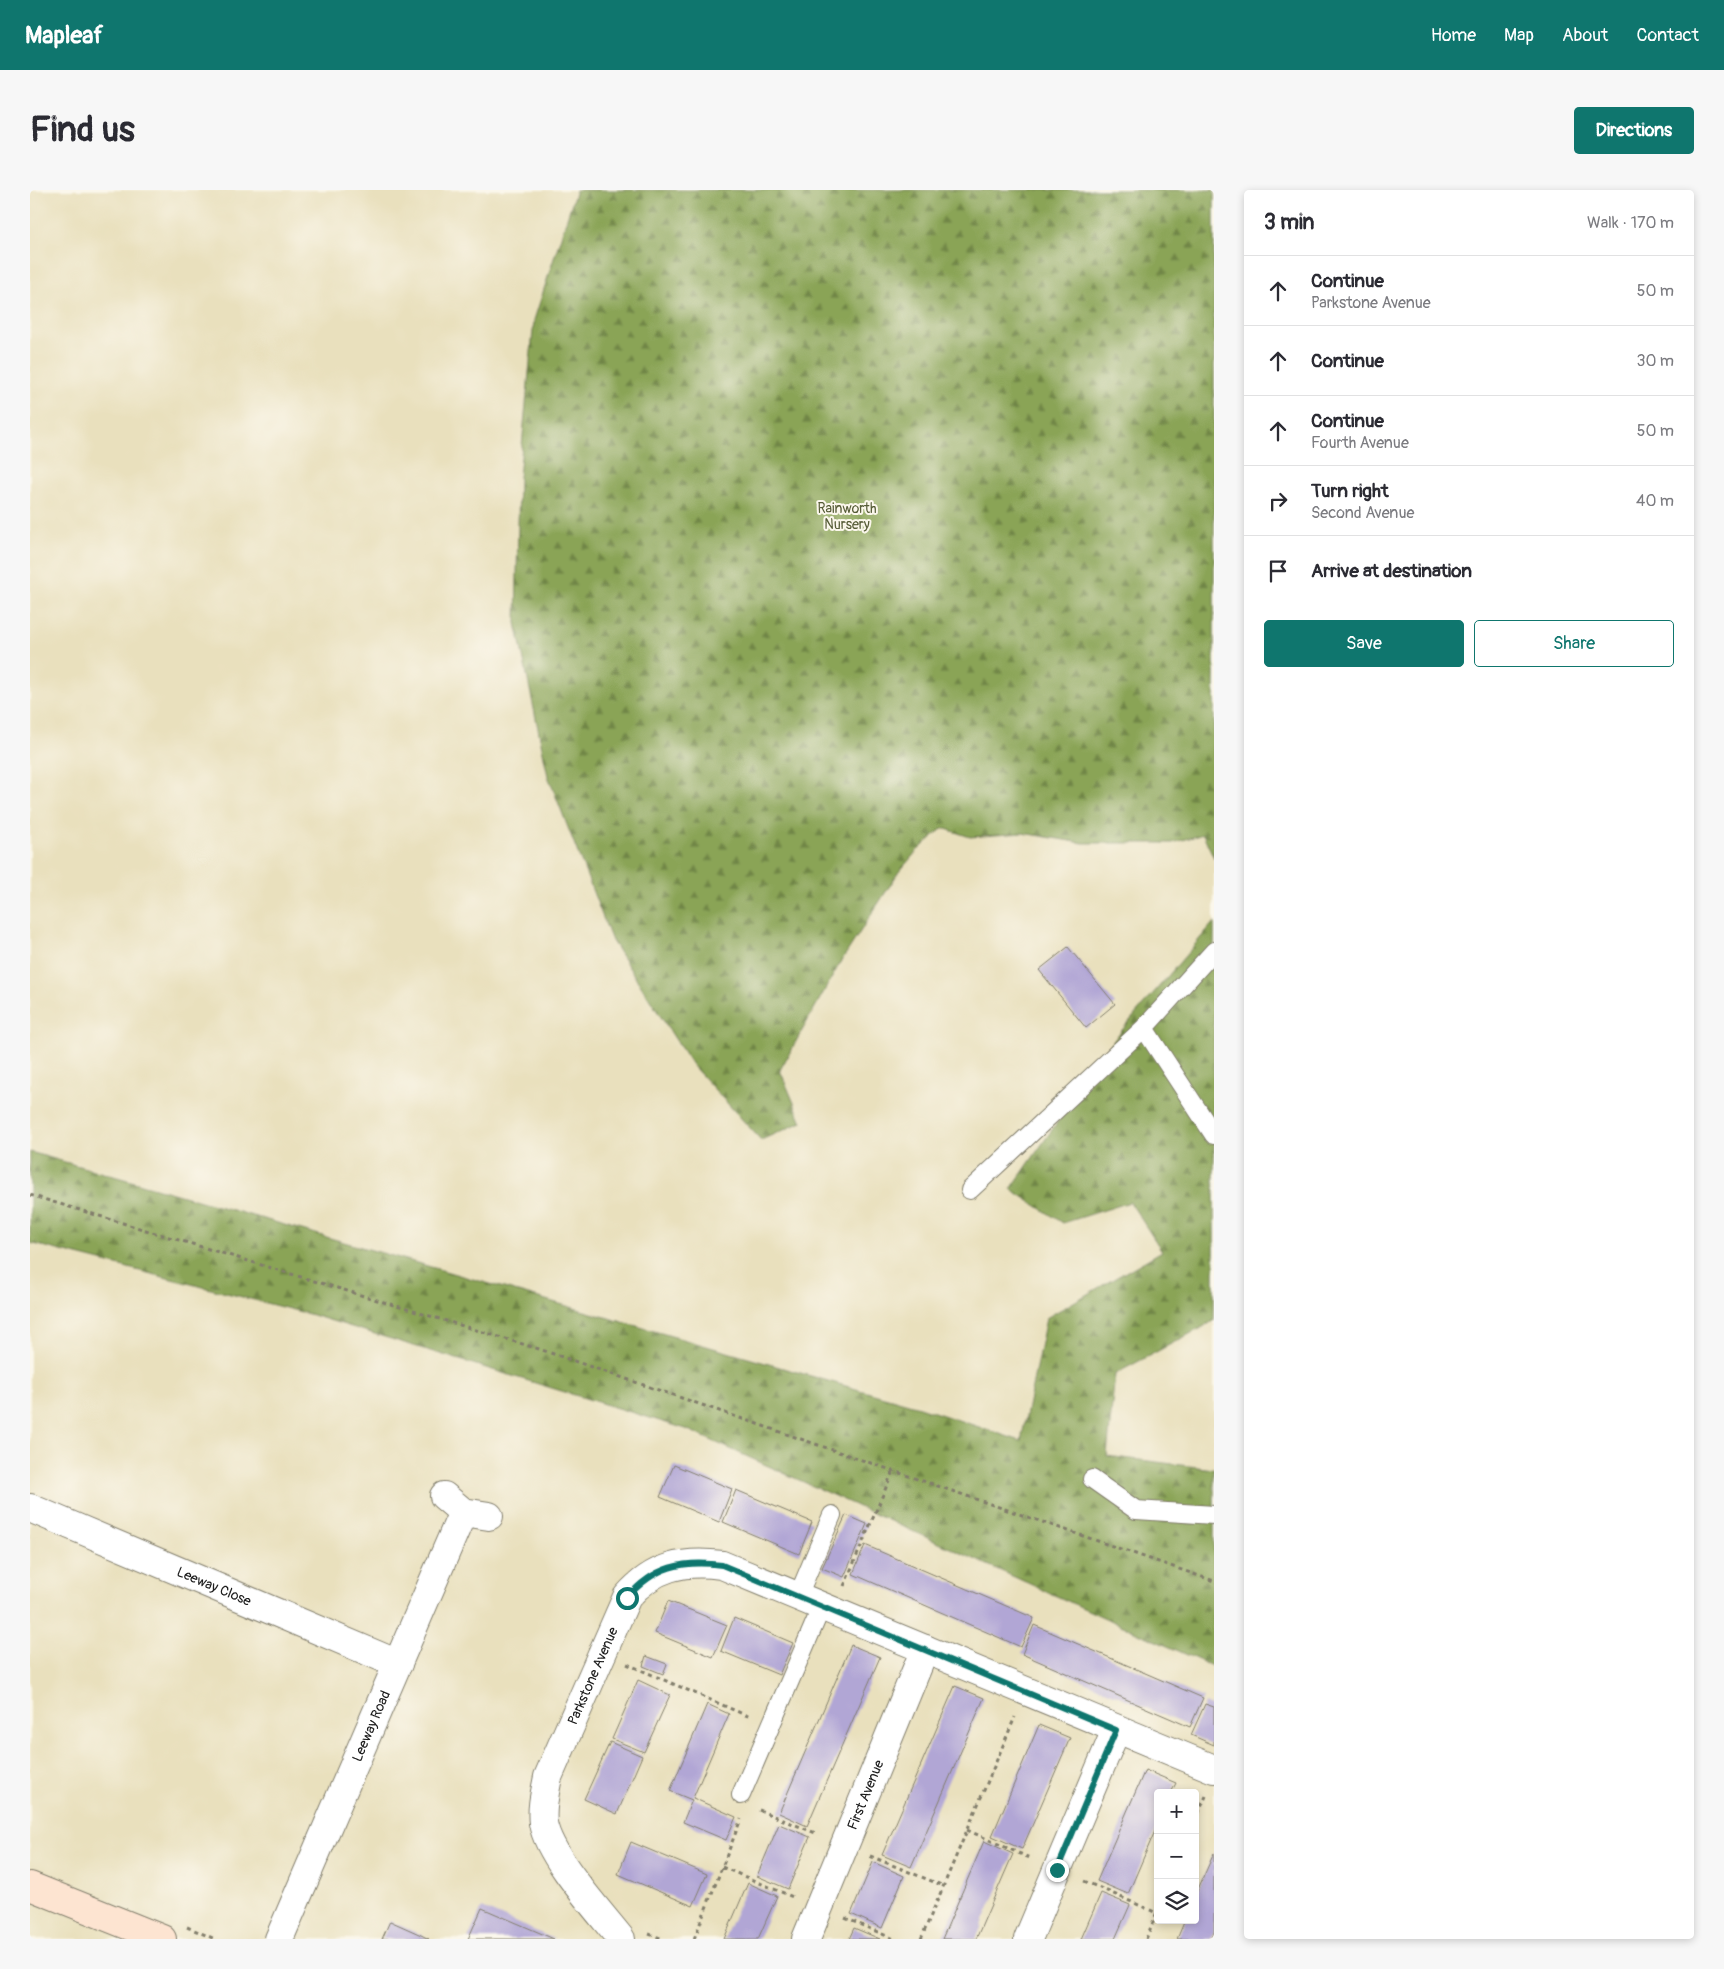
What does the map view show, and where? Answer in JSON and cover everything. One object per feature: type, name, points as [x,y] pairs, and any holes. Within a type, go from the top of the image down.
[{"type":"main road","points":[[30,1886],[162,1939]]},
{"type":"street","name":"Leeway Road","points":[[279,1939],[398,1664],[453,1504],[490,1516]]},
{"type":"street","name":"Leeway Close","points":[[30,1508],[398,1664]]},
{"type":"street","name":"Parkstone Avenue","points":[[621,1939],[551,1845],[544,1823],[543,1801],[548,1777],[604,1654],[627,1598],[637,1586],[675,1565],[696,1562],[722,1565],[1116,1730],[1214,1769]]},
{"type":"street","name":"First Avenue","points":[[806,1939],[925,1649]]},
{"type":"street","points":[[1028,1939],[1116,1730]]},
{"type":"lane","points":[[970,1190],[1144,1028],[1214,951]]},
{"type":"lane","points":[[1144,1028],[1214,1135]]},
{"type":"lane","points":[[1092,1479],[1136,1510],[1214,1515]]},
{"type":"lane","points":[[741,1795],[771,1726],[818,1604],[832,1516]]},
{"type":"path","points":[[30,1195],[539,1350],[1214,1581]]},
{"type":"path","points":[[818,1604],[893,1471]]},
{"type":"path","points":[[604,1654],[771,1726]]},
{"type":"path","points":[[922,1939],[1026,1691]]},
{"type":"path","points":[[694,1939],[747,1805],[741,1795]]},
{"type":"path","points":[[1199,1812],[1206,1795]]},
{"type":"path","points":[[1146,1939],[1154,1920]]},
{"type":"green space","name":"Rainworth Nursery","points":[[576,190],[1214,190],[1214,858],[1203,834],[1173,843],[1083,843],[1022,833],[970,837],[943,828],[917,851],[898,873],[840,963],[780,1070],[802,1122],[761,1140],[692,1065],[612,941],[548,776],[516,623],[519,477],[534,320]]},
{"type":"green space","points":[[1214,922],[1214,1321],[1115,1374],[1107,1456],[1214,1469],[1214,1667],[686,1429],[309,1314],[30,1243],[30,1152],[919,1407],[1021,1441],[1046,1318],[1162,1251],[1130,1202],[1063,1223],[1011,1189],[1117,1036]]},
{"type":"building","points":[[1068,947],[1115,1004],[1086,1028],[1039,970]]},
{"type":"building","points":[[674,1465],[732,1489],[719,1522],[660,1497]]},
{"type":"building","points":[[736,1490],[812,1522],[799,1554],[723,1522]]},
{"type":"building","points":[[846,1515],[867,1524],[844,1577],[822,1568]]},
{"type":"building","points":[[865,1545],[1034,1618],[1021,1647],[853,1574]]},
{"type":"building","points":[[668,1601],[727,1625],[713,1657],[655,1633]]},
{"type":"building","points":[[734,1618],[793,1643],[779,1675],[721,1651]]},
{"type":"building","points":[[1034,1625],[1203,1698],[1190,1727],[1022,1654]]},
{"type":"building","points":[[851,1645],[880,1657],[807,1826],[779,1813]]},
{"type":"building","points":[[646,1656],[667,1664],[663,1674],[643,1666]]},
{"type":"building","points":[[638,1680],[670,1695],[644,1752],[612,1739]]},
{"type":"building","points":[[955,1686],[984,1698],[911,1867],[882,1855]]},
{"type":"building","points":[[707,1704],[729,1714],[693,1798],[736,1817],[726,1840],[683,1822],[692,1800],[670,1791]]},
{"type":"building","points":[[1205,1704],[1214,1707],[1214,1745],[1191,1735]]},
{"type":"building","points":[[1039,1725],[1070,1738],[1022,1849],[992,1836]]},
{"type":"building","points":[[610,1742],[642,1756],[617,1814],[584,1799]]},
{"type":"building","points":[[1145,1770],[1176,1783],[1173,1789],[1154,1789],[1154,1833],[1128,1894],[1097,1881]]},
{"type":"building","points":[[779,1824],[810,1837],[788,1889],[757,1876]]},
{"type":"building","points":[[984,1841],[1013,1854],[976,1939],[942,1939]]},
{"type":"building","points":[[631,1842],[707,1874],[693,1906],[618,1874]]},
{"type":"building","points":[[1214,1853],[1214,1932],[1211,1939],[1177,1939],[1183,1924],[1199,1924],[1199,1887]]},
{"type":"building","points":[[873,1862],[904,1876],[882,1928],[851,1914]]},
{"type":"building","points":[[748,1883],[777,1896],[758,1939],[724,1939]]},
{"type":"building","points":[[1101,1893],[1130,1905],[1115,1939],[1081,1939]]},
{"type":"building","points":[[482,1908],[554,1939],[468,1939]]},
{"type":"building","points":[[390,1921],[419,1934],[429,1939],[382,1939]]},
{"type":"building","points":[[854,1928],[880,1939],[849,1939]]},
{"type":"route","points":[[627,1598],[637,1586],[654,1574],[675,1565],[696,1562],[722,1565],[1116,1730],[1057,1870]]}]
